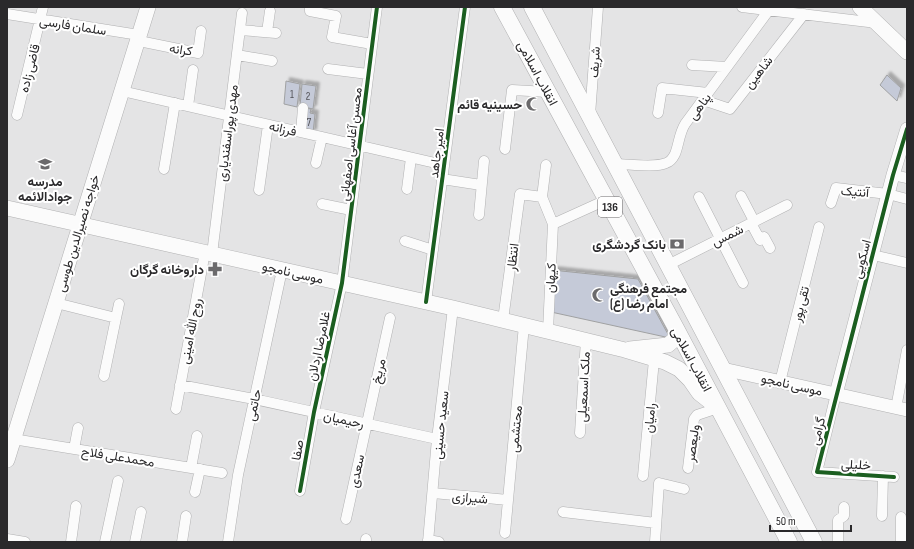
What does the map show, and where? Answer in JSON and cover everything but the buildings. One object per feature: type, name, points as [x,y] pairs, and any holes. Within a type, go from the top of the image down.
[{"type":"main road","name":"خواجه نصیرالدین طوسی","points":[[7,460],[13,439],[13,418],[56,303],[122,91],[141,39],[148,7]]},
{"type":"main road","name":"انقلاب اسلامی","points":[[502,7],[677,330],[789,542]]},
{"type":"main road","name":"انقلاب اسلامی","points":[[532,7],[814,542]]},
{"type":"main road","points":[[860,7],[907,52]]},
{"type":"main road","name":"موسی نامجو","points":[[7,208],[453,308],[625,350],[673,366],[684,372],[699,392],[718,408]]},
{"type":"main road","name":"موسی نامجو","points":[[625,350],[668,345],[676,338],[677,330]]},
{"type":"street","name":"قاضی زاده","points":[[17,116],[43,7]]},
{"type":"street","points":[[310,7],[310,11],[336,16],[332,37],[372,44]]},
{"type":"street","name":"محسن آغاسی اصفهانی","points":[[342,283],[376,7]]},
{"type":"street","name":"امیر جاهد","points":[[426,302],[465,7]]},
{"type":"street","name":"شریف","points":[[590,116],[598,7]]},
{"type":"street","points":[[742,7],[877,23]]},
{"type":"street","name":"پناهی","points":[[616,164],[657,165],[666,164],[671,160],[675,155],[682,129],[769,10]]},
{"type":"street","points":[[240,30],[271,33],[270,11]]},
{"type":"street","name":"مهدی پوراسفندیاری","points":[[209,253],[242,13]]},
{"type":"street","name":"سلمان فارسی","points":[[7,14],[141,39]]},
{"type":"street","name":"شاهین","points":[[706,96],[730,109],[804,14]]},
{"type":"street","name":"کرانه","points":[[141,39],[198,53],[201,31]]},
{"type":"street","points":[[237,55],[272,61]]},
{"type":"street","points":[[692,65],[727,67]]},
{"type":"street","points":[[328,69],[368,74]]},
{"type":"street","points":[[188,106],[192,70]]},
{"type":"street","points":[[658,113],[662,88],[706,96]]},
{"type":"street","points":[[505,149],[512,90],[548,92]]},
{"type":"street","name":"فرزانه","points":[[122,91],[444,165]]},
{"type":"street","points":[[164,169],[175,103]]},
{"type":"street","points":[[301,132],[303,108]]},
{"type":"street","points":[[259,190],[268,125]]},
{"type":"street","name":"اسکویی","points":[[836,394],[888,194],[907,129]]},
{"type":"street","points":[[316,163],[322,137]]},
{"type":"street","points":[[407,189],[411,158]]},
{"type":"street","points":[[479,215],[484,161]]},
{"type":"street","name":"کیهان","points":[[546,165],[542,197],[553,224],[548,331]]},
{"type":"street","points":[[894,175],[907,178]]},
{"type":"street","points":[[442,179],[481,185]]},
{"type":"street","name":"آنتیک","points":[[831,203],[836,188],[888,194]]},
{"type":"street","name":"انتظار","points":[[504,320],[520,194],[542,197]]},
{"type":"street","points":[[888,194],[907,199]]},
{"type":"street","points":[[742,196],[760,240],[764,237],[770,248]]},
{"type":"street","points":[[699,197],[743,283]]},
{"type":"street","points":[[553,224],[606,200]]},
{"type":"street","points":[[322,204],[351,210]]},
{"type":"street","name":"شمس","points":[[668,265],[787,205]]},
{"type":"street","name":"تقی پور","points":[[780,382],[819,227]]},
{"type":"street","points":[[405,241],[433,250]]},
{"type":"street","name":"روح الله امینی","points":[[176,409],[209,253]]},
{"type":"street","points":[[873,255],[907,263]]},
{"type":"street","name":"حاتمی","points":[[228,542],[237,482],[282,270]]},
{"type":"street","name":"غلامرضا اردلان","points":[[314,412],[342,283]]},
{"type":"street","points":[[56,303],[116,318]]},
{"type":"street","points":[[104,376],[120,304]]},
{"type":"street","name":"سعید حسینی","points":[[428,541],[453,308]]},
{"type":"street","name":"مریخ","points":[[366,424],[390,318]]},
{"type":"street","name":"محتشمی","points":[[505,532],[524,326]]},
{"type":"street","name":"ملک اسمعیلی","points":[[580,433],[586,340]]},
{"type":"street","points":[[901,409],[907,350]]},
{"type":"street","name":"رامیان","points":[[643,476],[654,360]]},
{"type":"street","name":"موسی نامجو","points":[[723,369],[901,409]]},
{"type":"street","name":"رحیمیان","points":[[180,385],[254,399],[438,439]]},
{"type":"street","name":"گرامی","points":[[817,472],[836,394]]},
{"type":"street","name":"ولیعصر","points":[[688,468],[694,419],[697,416],[718,408]]},
{"type":"street","name":"صفا","points":[[300,492],[314,412]]},
{"type":"street","name":"سعدی","points":[[346,519],[366,424]]},
{"type":"street","points":[[74,449],[78,428]]},
{"type":"street","points":[[195,492],[197,436]]},
{"type":"street","name":"محمدعلی فلاح","points":[[13,439],[222,473]]},
{"type":"street","name":"خلیلی","points":[[817,472],[894,476]]},
{"type":"street","name":"خلیلی","points":[[882,516],[883,476]]},
{"type":"street","points":[[105,542],[118,480]]},
{"type":"street","points":[[655,542],[659,483],[684,489]]},
{"type":"street","name":"شیرازی","points":[[433,493],[508,500]]},
{"type":"street","points":[[71,542],[76,506]]},
{"type":"street","points":[[838,542],[838,520],[844,516],[844,507]]},
{"type":"street","points":[[135,542],[141,512]]},
{"type":"street","points":[[563,512],[656,523]]},
{"type":"street","points":[[182,542],[186,516]]},
{"type":"street","points":[[901,518],[901,542]]},
{"type":"street","points":[[7,539],[25,542]]},
{"type":"street","points":[[428,541],[439,542]]},
{"type":"cycle path","points":[[300,491],[314,412],[342,283],[377,7]]},
{"type":"cycle path","points":[[426,302],[465,7]]},
{"type":"cycle path","points":[[894,477],[817,472],[893,175],[907,129]]},
{"type":"place","name":"حسینیه قائم","points":[[533,104]]},
{"type":"place","name":"مدرسه جوادالائمه","points":[[45,164]]},
{"type":"place","name":"بانک گردشگری","points":[[677,244]]},
{"type":"place","name":"داروخانه گرگان","points":[[215,269]]},
{"type":"place","name":"مجتمع فرهنگی امام رضا (ع)","points":[[599,295]]}]
